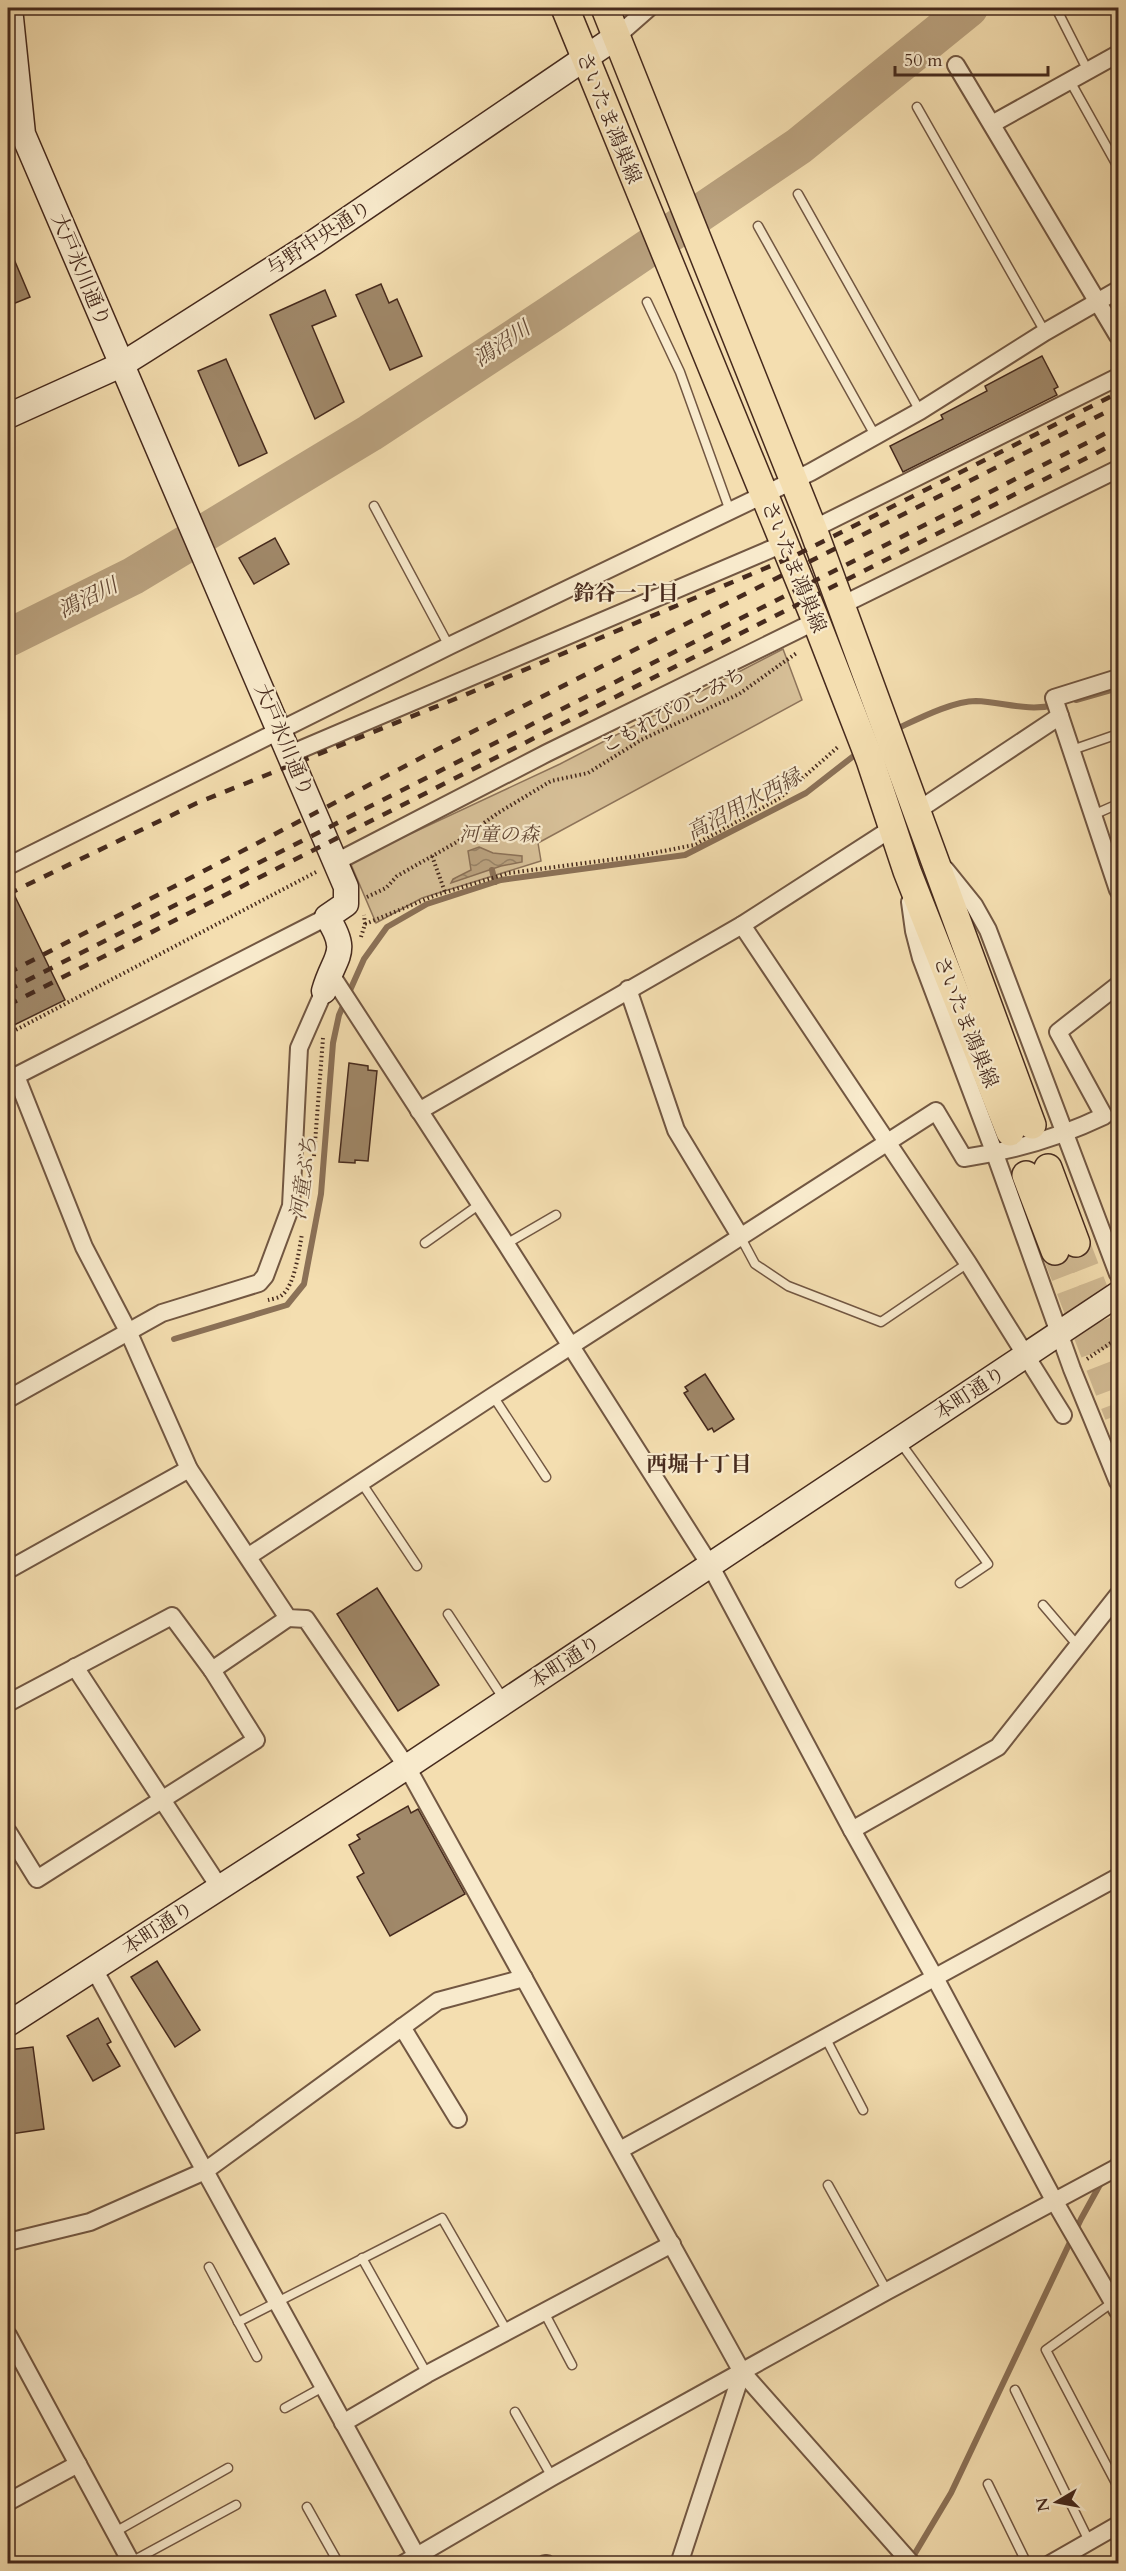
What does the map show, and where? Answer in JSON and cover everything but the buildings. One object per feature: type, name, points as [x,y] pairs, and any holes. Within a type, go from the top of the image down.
[{"type":"main road","name":"さいたま鴻巣線","points":[[565,8],[816,621],[848,737],[870,760],[907,872],[1012,1137]]},
{"type":"main road","name":"さいたま鴻巣線","points":[[604,8],[813,529],[932,851],[1012,1137]]},
{"type":"main road","points":[[1037,1171],[1066,1247]]},
{"type":"street","name":"大戸氷川通り","points":[[10,8],[15,137],[121,365],[206,557],[336,862],[346,887],[347,898]]},
{"type":"street","points":[[616,37],[649,8]]},
{"type":"street","name":"与野中央通り","points":[[8,416],[121,365],[313,243],[616,37]]},
{"type":"street","points":[[992,124],[1119,54]]},
{"type":"street","points":[[956,65],[1119,336]]},
{"type":"street","points":[[8,866],[449,646],[793,481],[876,437],[1045,332],[1119,290]]},
{"type":"street","points":[[813,529],[1119,377]]},
{"type":"street","points":[[842,605],[1119,469]]},
{"type":"street","points":[[290,754],[783,544]]},
{"type":"street","points":[[336,862],[547,753],[816,621]]},
{"type":"street","points":[[917,811],[1058,709],[1119,678]]},
{"type":"street","points":[[1058,709],[1118,887]]},
{"type":"street","points":[[419,1111],[742,925],[894,827]]},
{"type":"street","points":[[932,851],[974,905],[988,930],[1067,1132],[1119,1274]]},
{"type":"street","points":[[288,1618],[249,1556],[189,1469],[128,1331],[84,1246],[12,1078],[327,917],[342,908],[347,898]]},
{"type":"street","points":[[8,1399],[162,1313],[259,1283],[265,1276],[291,1206],[299,1048],[332,984],[341,945],[327,917]]},
{"type":"street","points":[[742,925],[968,1263],[1063,1415]]},
{"type":"street","points":[[332,984],[353,1006],[710,1565],[1055,2202],[1116,2307]]},
{"type":"street","points":[[249,1556],[936,1111],[964,1158],[1012,1137],[1067,1132],[1104,1116],[1058,1032],[1119,986]]},
{"type":"street","points":[[628,989],[676,1130],[740,1236]]},
{"type":"street","points":[[1012,1137],[1059,1334],[1119,1482]]},
{"type":"street","name":"本町通り","points":[[8,2025],[406,1767],[1119,1294]]},
{"type":"street","points":[[8,1570],[189,1469]]},
{"type":"street","points":[[852,1830],[998,1747],[1078,1646],[1113,1614],[1119,1595]]},
{"type":"street","points":[[8,1703],[172,1616],[212,1670],[256,1740],[37,1879],[8,1832]]},
{"type":"street","points":[[212,1670],[288,1618],[306,1619],[406,1767],[742,2372],[912,2564]]},
{"type":"street","points":[[75,1667],[220,1888]]},
{"type":"street","points":[[620,2150],[934,1976],[1119,1877]]},
{"type":"street","points":[[94,1969],[343,2423],[414,2561],[552,2477],[887,2291],[1119,2167]]},
{"type":"street","points":[[8,2242],[90,2222],[205,2171],[438,2001],[524,1978]]},
{"type":"street","points":[[402,2027],[458,2119]]},
{"type":"street","points":[[343,2423],[507,2331],[672,2244]]},
{"type":"street","points":[[8,2335],[132,2563]]},
{"type":"street","points":[[679,2564],[742,2372]]},
{"type":"street","points":[[8,2502],[78,2464]]},
{"type":"street","points":[[1050,2564],[1119,2525]]},
{"type":"lane","points":[[1056,8],[1088,71]]},
{"type":"lane","points":[[1070,81],[1119,166]]},
{"type":"lane","points":[[917,107],[1045,332]]},
{"type":"lane","points":[[798,194],[920,411]]},
{"type":"lane","points":[[758,226],[876,437]]},
{"type":"lane","points":[[647,302],[680,372],[730,512]]},
{"type":"lane","points":[[374,506],[449,646]]},
{"type":"lane","points":[[1072,750],[1119,734]]},
{"type":"lane","points":[[1093,815],[1119,804]]},
{"type":"lane","points":[[425,1243],[480,1204]]},
{"type":"lane","points":[[506,1244],[556,1215]]},
{"type":"lane","points":[[740,1236],[755,1264],[788,1286],[881,1322],[968,1263]]},
{"type":"lane","points":[[493,1396],[546,1477]]},
{"type":"lane","points":[[898,1439],[988,1563],[960,1583]]},
{"type":"lane","points":[[361,1482],[417,1566]]},
{"type":"lane","points":[[1043,1605],[1078,1646]]},
{"type":"lane","points":[[448,1614],[505,1701]]},
{"type":"lane","points":[[825,2037],[863,2110]]},
{"type":"lane","points":[[828,2185],[887,2291]]},
{"type":"lane","points":[[238,2322],[442,2218],[507,2331]]},
{"type":"lane","points":[[362,2258],[428,2374]]},
{"type":"lane","points":[[209,2267],[257,2357]]},
{"type":"lane","points":[[1116,2307],[1046,2350],[1119,2487]]},
{"type":"lane","points":[[544,2312],[573,2366]]},
{"type":"lane","points":[[285,2408],[323,2387]]},
{"type":"lane","points":[[1015,2390],[1089,2541]]},
{"type":"lane","points":[[515,2412],[552,2477]]},
{"type":"lane","points":[[115,2532],[228,2468]]},
{"type":"lane","points":[[988,2484],[1027,2564]]},
{"type":"lane","points":[[132,2563],[236,2505]]},
{"type":"lane","points":[[307,2506],[339,2564]]},
{"type":"path","name":"こもれびのこみち","points":[[347,898],[361,900],[386,888],[397,876],[551,782],[588,773],[640,740],[739,694],[782,665],[800,649]]},
{"type":"path","points":[[365,924],[390,912],[445,892],[494,878],[694,845],[780,798],[812,773],[814,767],[825,756],[848,737]]},
{"type":"path","points":[[432,856],[445,892]]},
{"type":"path","points":[[8,1034],[336,862]]},
{"type":"path","points":[[1084,1361],[1119,1338]]},
{"type":"green space","name":"河童の森","points":[[783,649],[802,700],[538,843],[541,861],[422,898],[376,923],[350,862],[560,764]]},
{"type":"water","points":[[479,847],[493,853],[522,856],[522,862],[501,866],[451,883],[453,879],[471,870],[468,851]]},
{"type":"waterway","name":"鴻沼川","points":[[8,638],[133,576],[370,433],[799,146],[969,8]]},
{"type":"waterway","name":"高沼用水西縁","points":[[1076,700],[1118,688]]},
{"type":"waterway","name":"高沼用水西縁","points":[[894,730],[934,712],[966,702],[1035,707],[1054,705]]},
{"type":"waterway","name":"高沼用水西縁","points":[[174,1339],[287,1305],[304,1284],[321,1194],[333,1043],[339,1015],[364,959],[387,927],[427,904],[501,880],[685,855],[806,793],[860,751]]},
{"type":"waterway","points":[[492,870],[495,882]]},
{"type":"waterway","points":[[1110,2167],[1118,2151]]},
{"type":"waterway","points":[[911,2560],[951,2493],[1081,2219],[1102,2181]]},
{"type":"tunnel","points":[[1076,1243],[1118,1351]]},
{"type":"tunnel","points":[[1055,1251],[1118,1415]]},
{"type":"railway","points":[[8,894],[197,803],[460,697],[792,557],[1118,393]]},
{"type":"railway","points":[[8,973],[438,749],[1118,406]]},
{"type":"railway","points":[[8,990],[1118,427]]},
{"type":"railway","points":[[8,1005],[1118,442]]},
{"type":"district","name":"鈴谷一丁目","points":[[626,593]]},
{"type":"district","name":"西堀十丁目","points":[[699,1464]]},
{"type":"water label","name":"河童ぶち","points":[[304,1178]]}]
